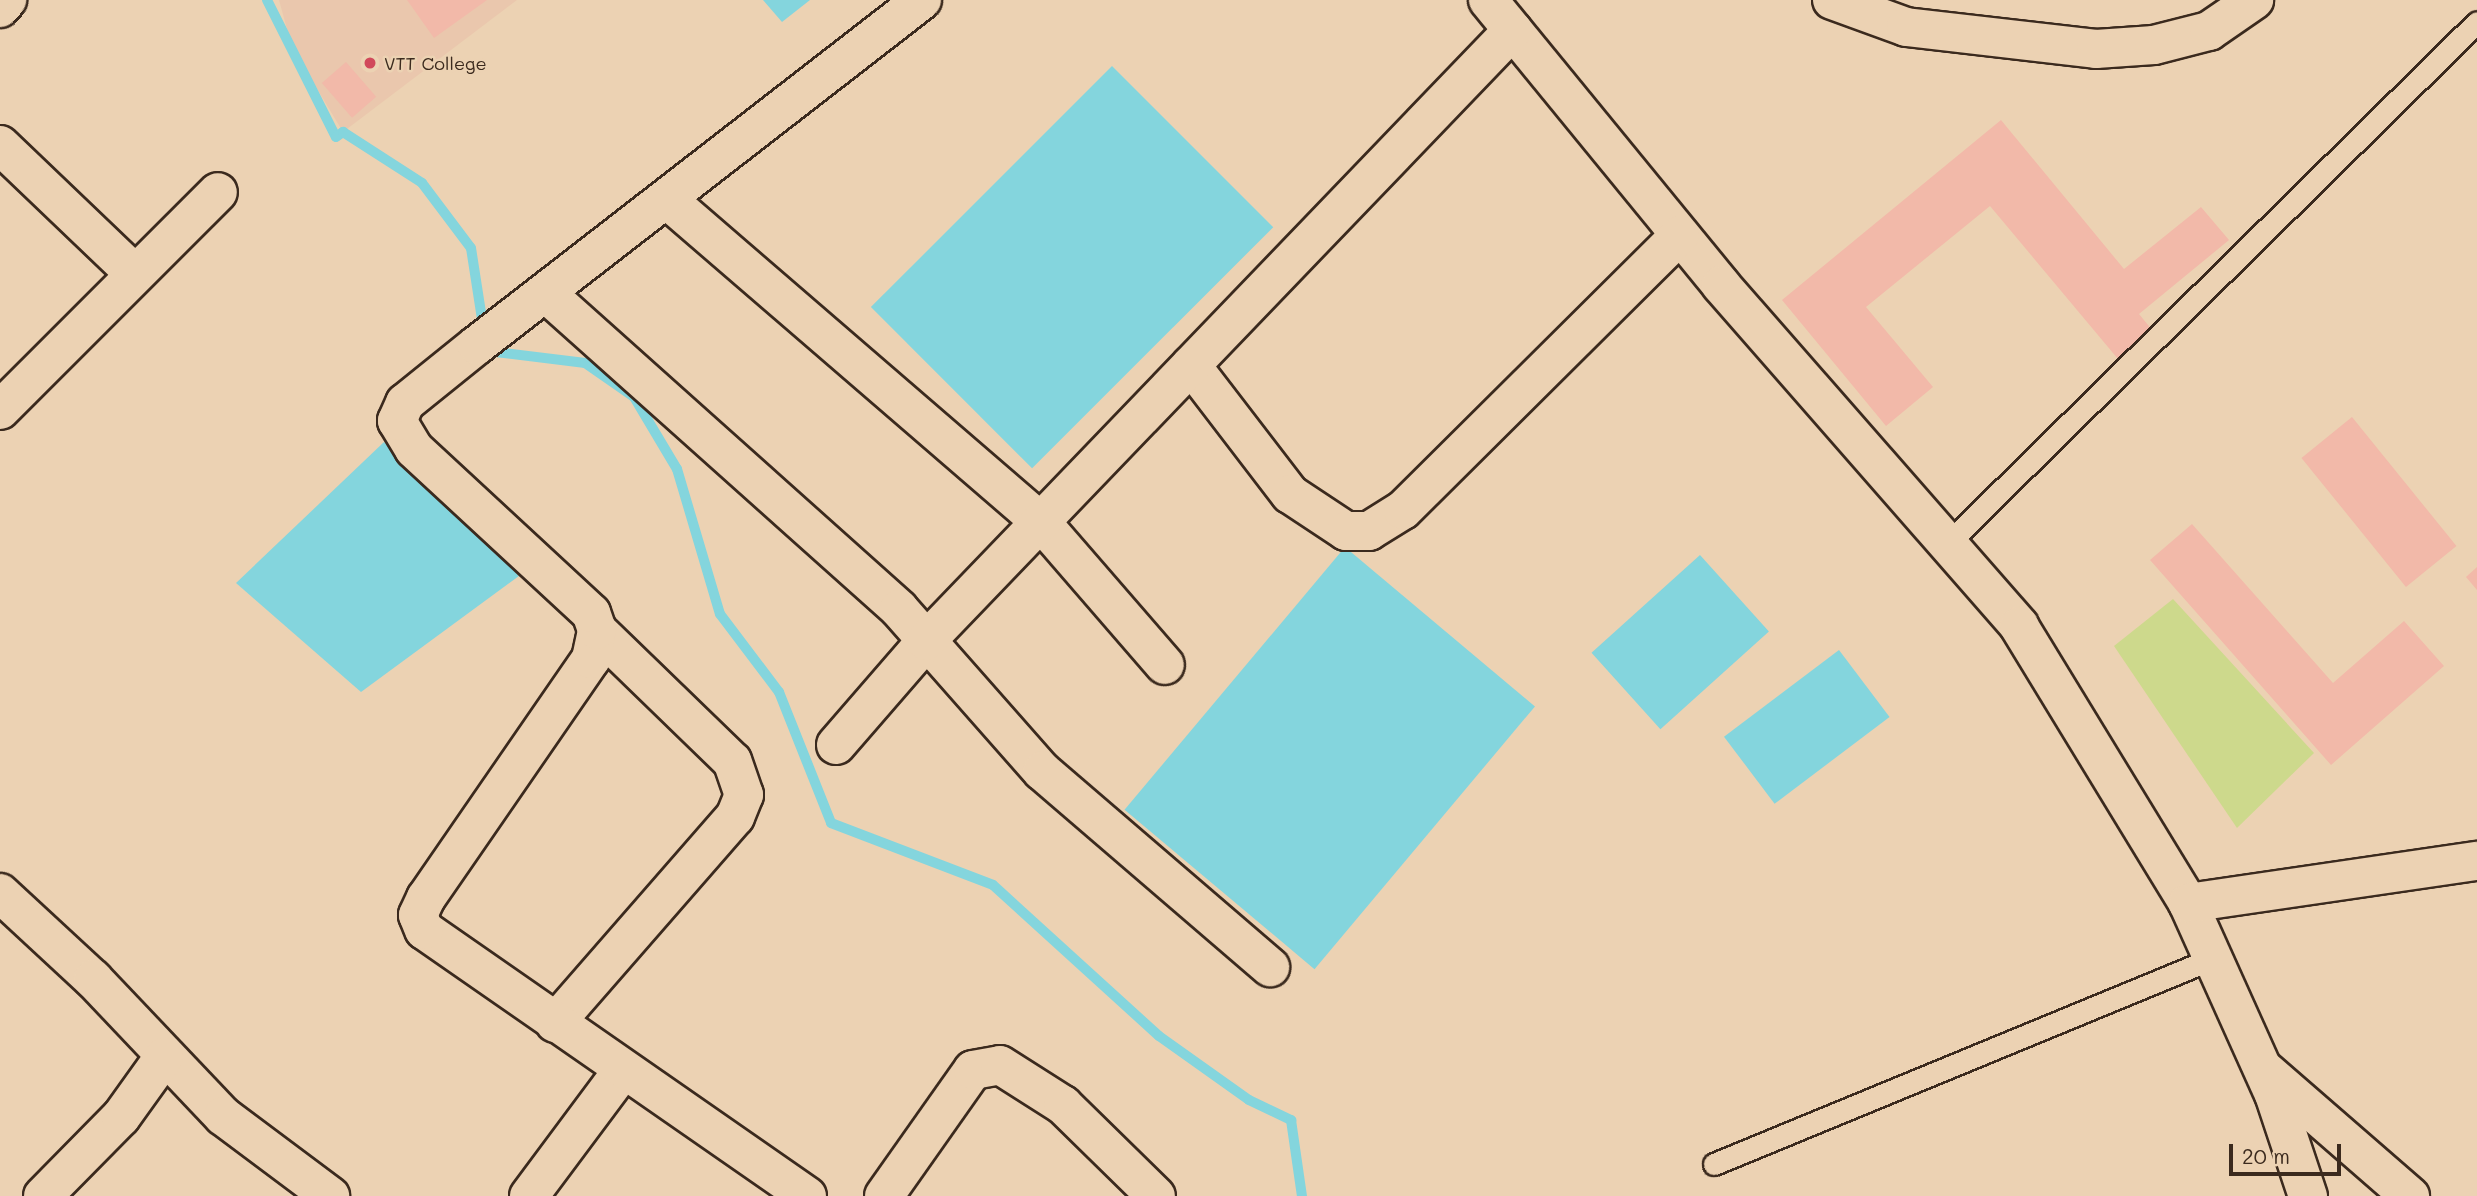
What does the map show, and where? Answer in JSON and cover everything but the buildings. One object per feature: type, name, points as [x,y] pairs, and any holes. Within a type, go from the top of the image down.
[{"type":"street","points":[[0,8],[7,0]]},
{"type":"street","points":[[555,1023],[734,817],[744,795],[732,761],[597,630],[591,613],[402,436],[397,421],[405,403],[486,337],[669,201],[922,0]]},
{"type":"street","points":[[1488,0],[1680,235],[2019,626],[2188,904],[2262,1067],[2308,1196]]},
{"type":"street","points":[[1832,0],[1906,27],[2096,48],[2154,45],[2209,31],[2254,0]]},
{"type":"street","points":[[836,745],[926,640],[1513,30]]},
{"type":"street","points":[[0,145],[135,274]]},
{"type":"street","points":[[0,410],[218,192]]},
{"type":"street","points":[[669,201],[1041,522],[1165,665]]},
{"type":"street","points":[[1191,365],[1290,494],[1346,531],[1369,531],[1404,510],[1680,235]]},
{"type":"street","points":[[547,294],[899,609],[1042,771],[1270,967]]},
{"type":"street","points":[[597,630],[591,659],[418,915],[438,942],[807,1196]]},
{"type":"street","points":[[2188,904],[2477,861]]},
{"type":"street","points":[[0,893],[251,1140],[330,1196]]},
{"type":"street","points":[[43,1196],[121,1117],[164,1057]]},
{"type":"street","points":[[884,1196],[973,1069],[1000,1065],[1063,1105],[1156,1196]]},
{"type":"street","points":[[2262,1067],[2410,1196]]},
{"type":"street","points":[[529,1196],[624,1070]]},
{"type":"lane","points":[[1948,543],[2477,22]]},
{"type":"lane","points":[[1714,1164],[2211,958]]},
{"type":"shaded area","name":"VTT College","points":[[279,0],[517,0],[343,132],[292,47]]},
{"type":"green space","points":[[2173,599],[2314,753],[2237,828],[2114,646]]},
{"type":"water","points":[[763,0],[810,0],[782,22]]},
{"type":"water","points":[[1112,66],[1273,227],[1032,468],[871,307]]},
{"type":"water","points":[[384,442],[519,576],[361,692],[236,583]]},
{"type":"water","points":[[1345,547],[1535,706],[1315,969],[1125,810]]},
{"type":"water","points":[[1700,555],[1769,632],[1660,729],[1592,653]]},
{"type":"water","points":[[1839,650],[1890,717],[1775,804],[1724,737]]},
{"type":"waterway","points":[[267,0],[336,137],[343,132],[422,183],[471,248],[484,332]]},
{"type":"waterway","points":[[487,351],[585,363],[634,397],[677,469],[720,614],[779,692],[831,823],[993,885],[1159,1036],[1249,1100],[1291,1120],[1302,1196]]},
{"type":"place","name":"VTT College","points":[[370,63]]}]
